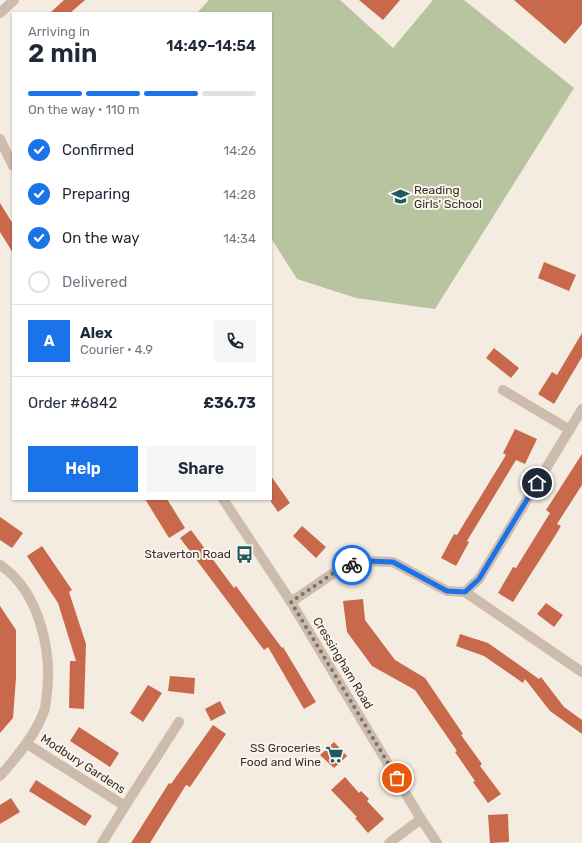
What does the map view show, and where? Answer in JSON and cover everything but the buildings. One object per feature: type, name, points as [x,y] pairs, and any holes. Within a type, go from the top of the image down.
[{"type":"street","points":[[0,13],[14,0]]},
{"type":"street","points":[[0,139],[12,164]]},
{"type":"street","points":[[503,390],[570,430]]},
{"type":"street","points":[[465,592],[479,579],[582,409]]},
{"type":"street","name":"Cressingham Road","points":[[224,500],[291,602],[421,819],[437,843]]},
{"type":"street","points":[[291,602],[338,570],[366,561],[393,562],[447,591],[465,592],[582,672]]},
{"type":"street","points":[[0,565],[22,586],[36,612],[47,646],[49,673],[45,708],[27,744],[0,776]]},
{"type":"street","name":"Modbury Gardens","points":[[102,843],[179,722]]},
{"type":"street","name":"Modbury Gardens","points":[[27,744],[126,806]]},
{"type":"street","points":[[389,843],[421,819]]},
{"type":"green space","name":"Reading Girls' School","points":[[209,0],[340,0],[393,48],[433,0],[464,0],[574,88],[435,309],[356,298],[297,279],[272,240],[272,12],[198,12]]},
{"type":"way so far","points":[[352,565],[338,570],[291,602],[397,778]]},
{"type":"place","name":"Reading Girls' School","points":[[401,197]]},
{"type":"place","name":"Staverton Road","points":[[244,554]]},
{"type":"place","name":"SS Groceries Food and Wine","points":[[334,755]]},
{"type":"route","points":[[352,565],[366,561],[393,562],[447,591],[465,592],[479,579],[537,483]]}]
